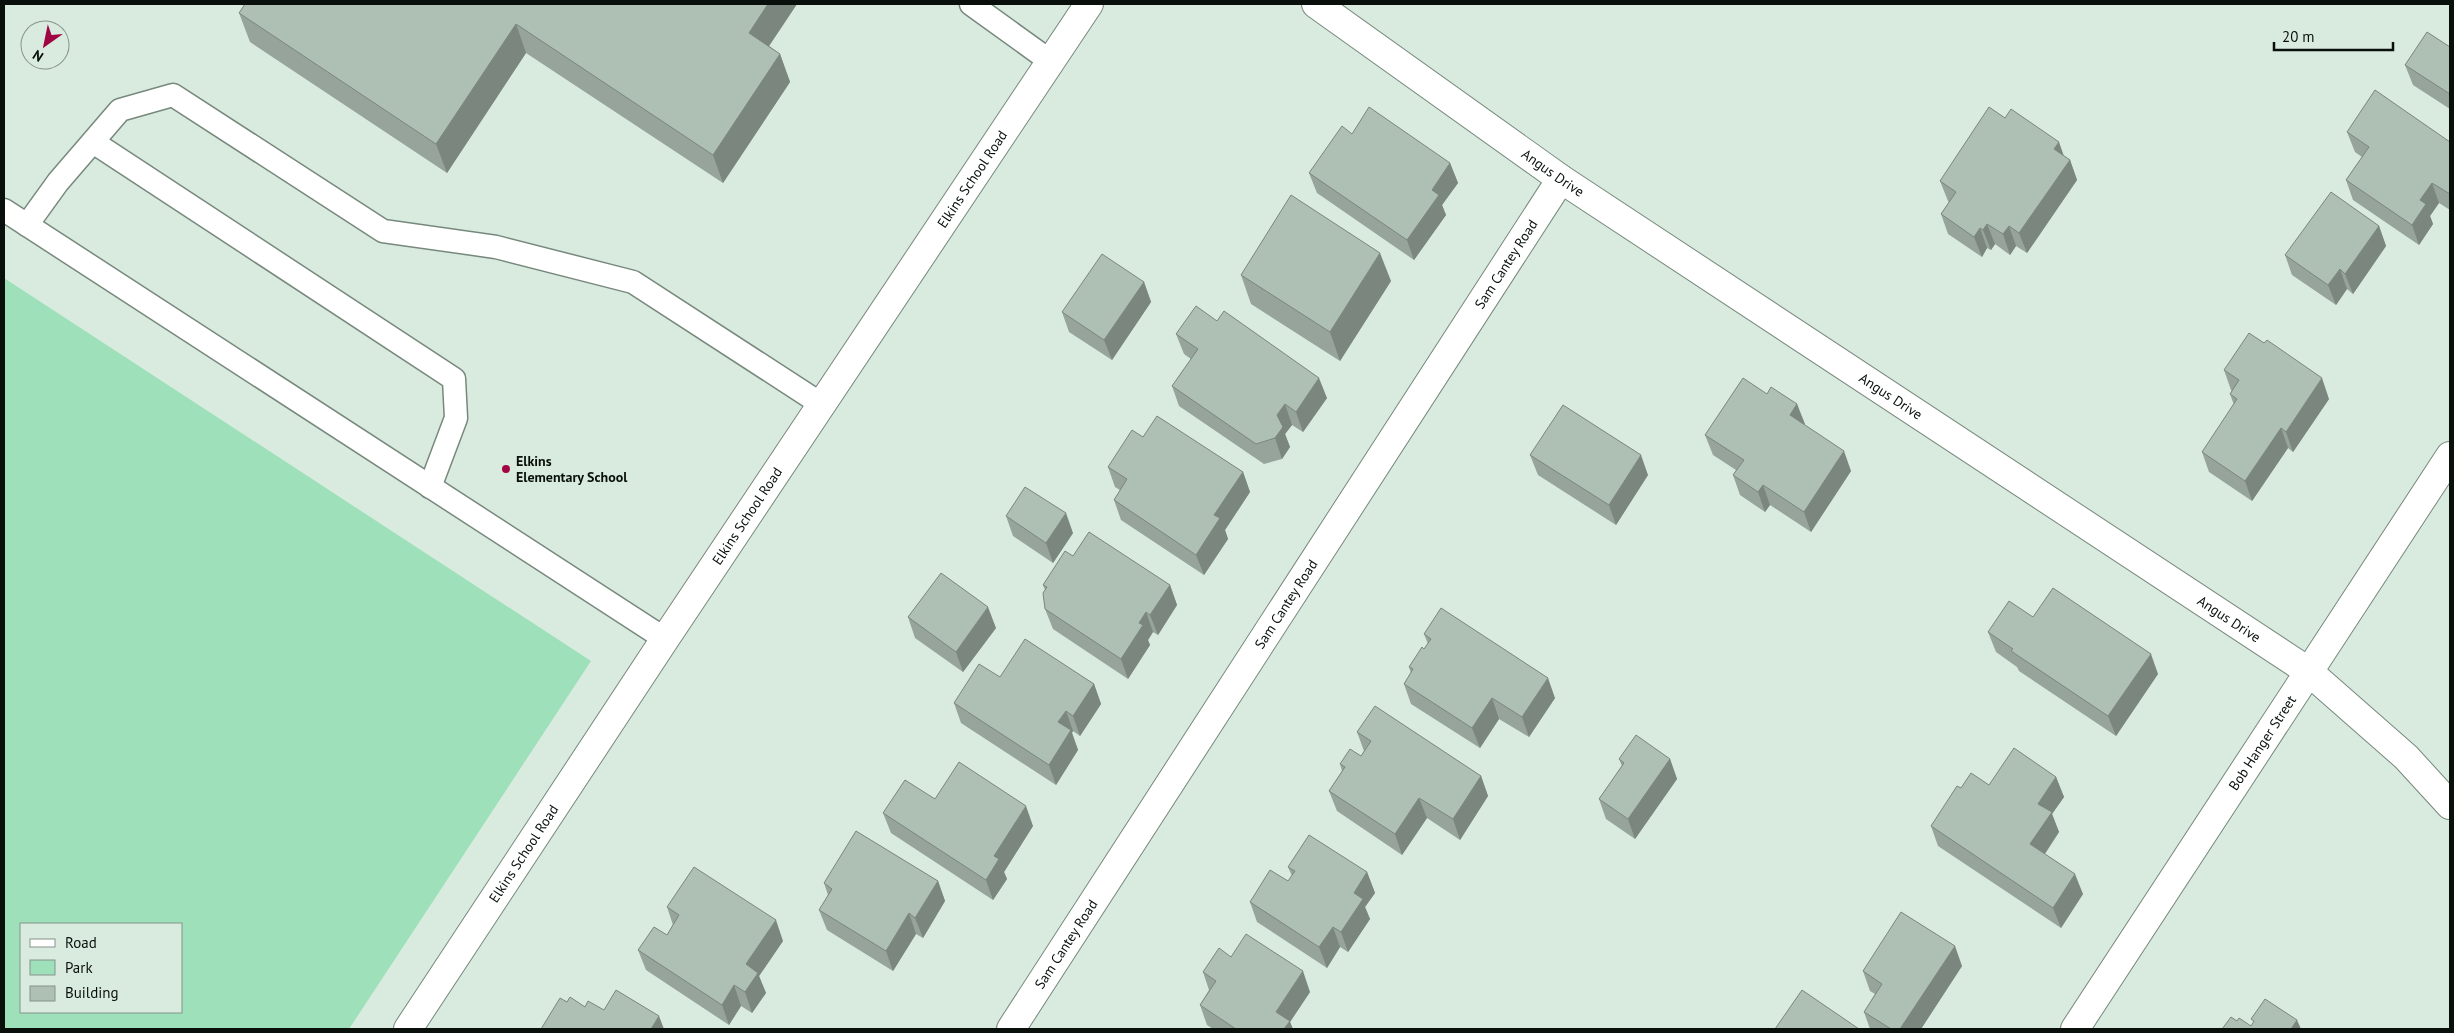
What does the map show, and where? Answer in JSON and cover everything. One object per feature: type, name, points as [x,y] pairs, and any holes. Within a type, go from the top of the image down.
[{"type":"street","name":"Elkins School Road","points":[[408,1029],[664,639],[1088,4]]},
{"type":"street","name":"Angus Drive","points":[[1316,4],[1561,179],[2308,671],[2406,757],[2450,805]]},
{"type":"street","name":"Sam Cantey Road","points":[[1011,1029],[1561,179]]},
{"type":"street","name":"Bob Hanger Street","points":[[2075,1029],[2450,456]]},
{"type":"lane","points":[[971,4],[1050,61]]},
{"type":"lane","points":[[27,225],[58,182],[120,110],[173,95],[383,231],[496,247],[633,282],[821,404]]},
{"type":"lane","points":[[93,142],[454,379],[456,418],[430,487]]},
{"type":"lane","points":[[4,210],[664,639]]},
{"type":"green space","points":[[4,278],[591,661],[349,1029],[4,1029]]},
{"type":"building","points":[[245,4],[768,4],[749,33],[780,54],[713,155],[516,24],[436,144],[239,13]]},
{"type":"building","points":[[2427,32],[2450,47],[2450,94],[2405,65]]},
{"type":"building","points":[[2375,90],[2450,142],[2450,194],[2432,183],[2420,200],[2426,204],[2412,225],[2346,180],[2369,147],[2347,132]]},
{"type":"building","points":[[1369,107],[1450,163],[1432,190],[1439,195],[1407,240],[1309,173],[1342,126],[1352,134]]},
{"type":"building","points":[[1989,107],[2005,118],[2011,109],[2059,142],[2054,149],[2070,160],[2019,233],[2009,226],[2003,234],[1987,224],[1983,230],[1980,228],[1974,237],[1941,214],[1956,192],[1940,181]]},
{"type":"building","points":[[2331,192],[2379,226],[2345,274],[2340,269],[2328,285],[2285,255]]},
{"type":"building","points":[[1291,195],[1380,253],[1330,332],[1241,275]]},
{"type":"building","points":[[1102,254],[1144,282],[1104,340],[1062,312]]},
{"type":"building","points":[[1196,306],[1217,321],[1224,311],[1319,378],[1296,412],[1285,404],[1277,415],[1283,427],[1275,438],[1256,444],[1172,386],[1198,349],[1176,334]]},
{"type":"building","points":[[2249,333],[2264,343],[2267,340],[2322,378],[2286,432],[2281,428],[2245,481],[2202,452],[2237,399],[2230,394],[2239,380],[2224,370]]},
{"type":"building","points":[[1743,378],[1767,394],[1771,387],[1797,404],[1790,415],[1844,451],[1804,512],[1763,485],[1758,492],[1733,475],[1744,460],[1705,435]]},
{"type":"building","points":[[1563,405],[1641,455],[1609,505],[1530,455]]},
{"type":"building","points":[[1157,416],[1243,472],[1214,515],[1220,518],[1196,555],[1114,500],[1127,479],[1108,467],[1132,430],[1143,437]]},
{"type":"building","points":[[1025,487],[1066,513],[1046,543],[1006,516]]},
{"type":"building","points":[[1089,532],[1170,585],[1150,615],[1146,612],[1139,623],[1143,625],[1121,659],[1045,609],[1043,593],[1047,587],[1043,585],[1065,551],[1073,556]]},
{"type":"building","points":[[941,573],[988,607],[956,652],[908,617]]},
{"type":"building","points":[[2053,588],[2151,654],[2108,716],[2011,651],[2013,649],[1988,632],[2009,601],[2033,617]]},
{"type":"building","points":[[1441,608],[1548,678],[1522,717],[1492,698],[1472,728],[1404,684],[1413,669],[1409,667],[1422,647],[1424,649],[1431,639],[1424,634]]},
{"type":"building","points":[[1025,639],[1094,684],[1073,716],[1066,711],[1058,722],[1071,730],[1049,765],[954,703],[979,664],[1000,677]]},
{"type":"building","points":[[1375,706],[1481,776],[1453,819],[1419,798],[1395,834],[1329,791],[1345,767],[1340,764],[1350,749],[1361,756],[1371,741],[1357,732]]},
{"type":"building","points":[[1636,735],[1670,759],[1628,819],[1599,799],[1624,763],[1619,759]]},
{"type":"building","points":[[2014,748],[2056,777],[2038,804],[2052,812],[2030,844],[2075,874],[2053,908],[1931,826],[1957,786],[1961,788],[1971,773],[1989,785]]},
{"type":"building","points":[[959,762],[1026,806],[994,856],[999,859],[986,880],[883,813],[905,780],[935,799]]},
{"type":"building","points":[[856,831],[938,881],[915,918],[909,913],[886,951],[819,910],[832,889],[824,883]]},
{"type":"building","points":[[1309,835],[1367,872],[1354,893],[1363,899],[1341,932],[1333,927],[1319,947],[1250,902],[1270,870],[1288,881],[1295,871],[1288,867]]},
{"type":"building","points":[[694,867],[776,920],[746,964],[758,973],[745,992],[734,985],[722,1005],[638,950],[654,927],[667,935],[679,915],[667,907]]},
{"type":"building","points":[[1901,912],[1955,946],[1900,1029],[1891,1029],[1864,1012],[1882,984],[1863,971]]},
{"type":"building","points":[[1246,934],[1303,971],[1276,1012],[1290,1021],[1284,1029],[1236,1029],[1200,1005],[1216,981],[1203,972],[1219,948],[1231,957]]},
{"type":"building","points":[[616,990],[659,1016],[651,1029],[541,1029],[560,998],[567,1002],[570,997],[585,1007],[588,1001],[604,1010]]},
{"type":"building","points":[[1802,990],[1859,1029],[1775,1029]]},
{"type":"building","points":[[2265,999],[2297,1020],[2291,1029],[2222,1029],[2231,1017],[2237,1021],[2239,1018],[2251,1026],[2254,1021],[2251,1019]]},
{"type":"place","name":"Elkins Elementary School","points":[[506,469]]}]
